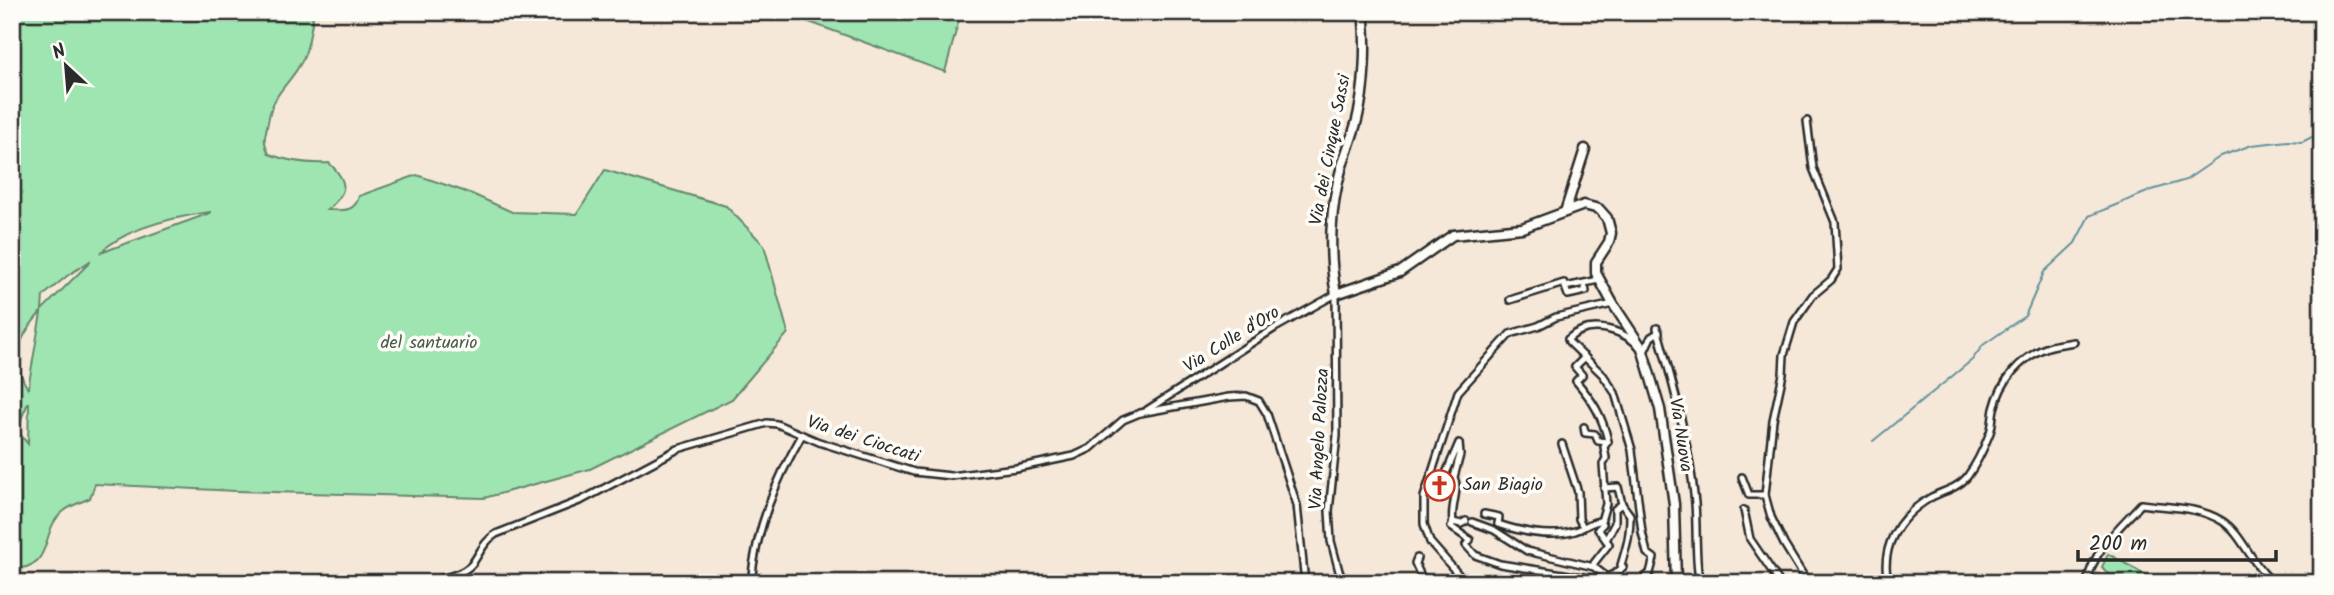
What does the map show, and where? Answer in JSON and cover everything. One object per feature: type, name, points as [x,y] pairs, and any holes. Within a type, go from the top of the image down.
[{"type":"street","name":"Via dei Cinque Sassi","points":[[1336,294],[1331,242],[1342,168],[1362,94],[1363,12]]},
{"type":"street","points":[[1807,121],[1813,168],[1835,222],[1838,269],[1831,280],[1813,295],[1794,322],[1784,355],[1783,374],[1773,420],[1765,495],[1771,517],[1784,544],[1808,583]]},
{"type":"street","points":[[1565,212],[1585,149]]},
{"type":"street","points":[[1336,294],[1400,272],[1453,235],[1522,228],[1577,207],[1591,205],[1599,209],[1611,228],[1611,236],[1595,262],[1599,280],[1565,287],[1564,284],[1510,300]]},
{"type":"street","name":"Via Nuova","points":[[1599,280],[1644,352],[1660,409],[1675,509],[1676,583]]},
{"type":"street","name":"Via Colle d'Oro","points":[[1144,412],[1275,328],[1336,294]]},
{"type":"street","name":"Via Angelo Palozza","points":[[1336,294],[1337,436],[1329,511],[1331,541],[1344,583]]},
{"type":"street","points":[[1474,583],[1464,583],[1430,542],[1424,524],[1424,497],[1458,392],[1510,334],[1538,326],[1556,317],[1613,304]]},
{"type":"street","points":[[1639,583],[1650,573],[1654,558],[1647,552],[1642,531],[1632,450],[1614,390],[1569,342],[1568,339],[1580,331],[1603,328],[1626,337],[1644,352],[1651,337],[1658,330],[1688,447],[1695,502],[1699,580],[1707,583]]},
{"type":"street","points":[[1888,583],[1885,559],[1893,536],[1916,509],[1931,498],[1958,485],[1968,476],[1990,434],[2001,388],[2008,377],[2022,361],[2039,351],[2074,342]]},
{"type":"street","points":[[1585,357],[1575,367],[1582,375],[1576,381],[1585,390],[1603,419],[1608,442]]},
{"type":"street","name":"Via dei Cioccati","points":[[420,583],[464,571],[492,536],[587,498],[678,449],[769,423],[914,472],[951,476],[1016,468],[1074,456],[1091,448],[1126,419],[1144,412],[1235,396],[1250,397],[1261,403],[1269,420],[1298,509],[1305,583]]},
{"type":"street","points":[[1584,428],[1586,433],[1595,434],[1598,441],[1608,442]]},
{"type":"street","points":[[751,583],[756,546],[773,489],[802,435]]},
{"type":"street","points":[[1594,567],[1594,563],[1609,544],[1598,529],[1602,524],[1606,504],[1603,464],[1606,458],[1604,447],[1608,442]]},
{"type":"street","points":[[1426,490],[1432,487],[1432,479],[1444,478],[1459,443],[1452,529],[1470,540],[1466,545],[1475,555],[1508,566],[1594,581],[1615,575],[1623,567],[1630,543],[1630,515],[1622,505],[1618,488],[1604,488]]},
{"type":"street","points":[[1562,444],[1578,492],[1578,510],[1583,527]]},
{"type":"street","points":[[1742,477],[1749,495],[1765,495]]},
{"type":"street","points":[[2087,583],[2090,569],[2102,546],[2141,504],[2189,509],[2224,522],[2263,572],[2275,583]]},
{"type":"street","points":[[1606,540],[1615,523],[1615,509],[1622,505]]},
{"type":"street","points":[[1744,510],[1750,539],[1780,583]]},
{"type":"street","points":[[1484,514],[1499,517],[1497,527]]},
{"type":"street","points":[[1453,522],[1469,522],[1534,534],[1574,532],[1593,521],[1601,521]]},
{"type":"street","points":[[1497,527],[1527,551],[1594,567],[1604,574],[1603,579]]},
{"type":"street","points":[[1417,558],[1415,563],[1423,582],[1430,583]]},
{"type":"green space","name":"del santuario","points":[[12,12],[309,12],[313,18],[306,51],[297,70],[274,103],[265,141],[269,154],[299,162],[329,163],[336,170],[343,182],[342,193],[327,210],[351,208],[359,196],[417,175],[472,194],[512,212],[577,214],[605,170],[726,206],[764,245],[788,333],[732,399],[590,469],[484,498],[95,484],[90,498],[67,509],[56,519],[45,547],[35,562],[26,567],[12,569]],"holes":[[[210,212],[100,253],[110,244],[137,230]],[[90,261],[42,310],[43,296]],[[41,312],[28,389],[22,378],[18,358],[19,348],[27,330]],[[29,403],[28,444],[19,433],[21,419]]]},
{"type":"green space","points":[[782,12],[961,12],[945,72]]},
{"type":"green space","points":[[2108,554],[2161,583],[2116,583],[2102,567]]},
{"type":"waterway","points":[[1873,441],[1972,360],[1983,345],[2025,316],[2044,272],[2075,243],[2089,216],[2152,190],[2186,180],[2221,156],[2252,145],[2302,142],[2322,132]]},
{"type":"place","name":"San Biagio","points":[[1440,485]]}]
